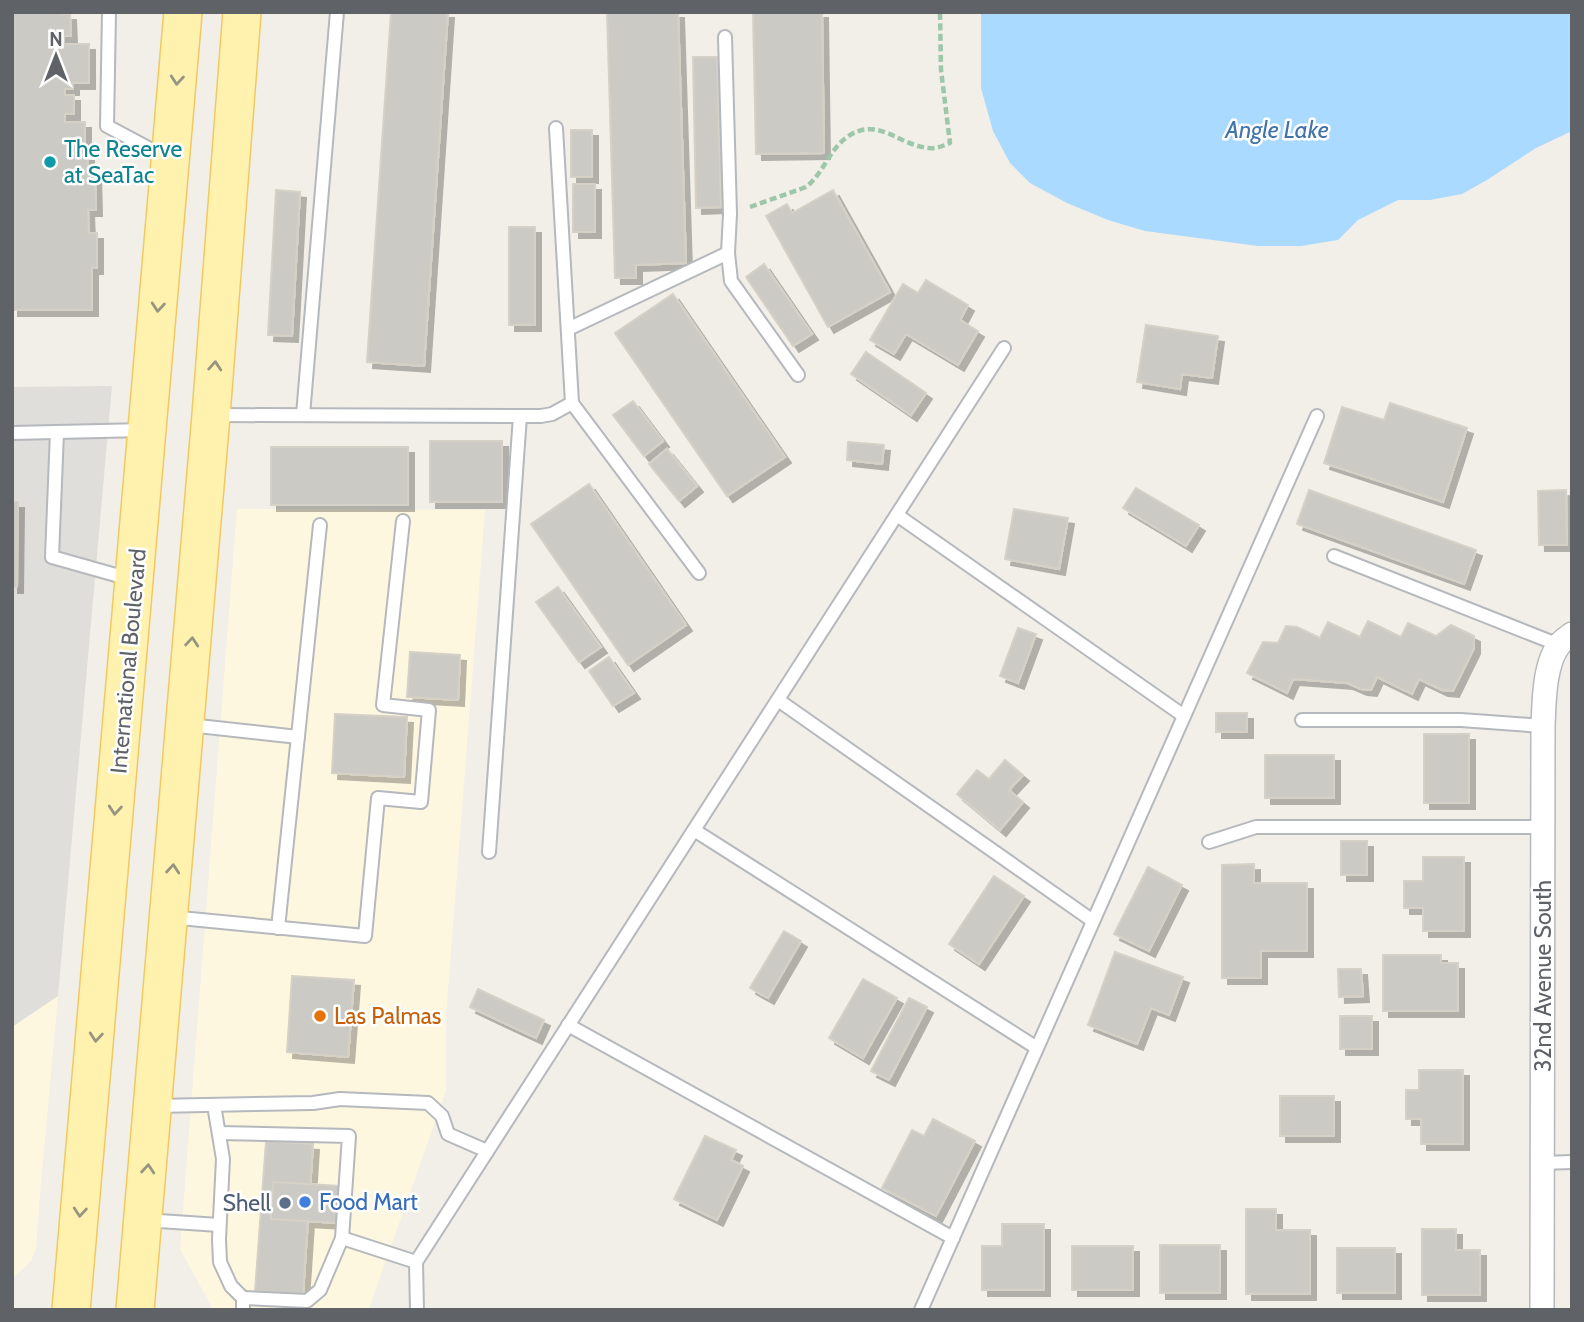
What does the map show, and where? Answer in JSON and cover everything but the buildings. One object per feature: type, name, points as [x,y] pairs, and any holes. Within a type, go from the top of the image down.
[{"type":"main road","name":"International Boulevard","points":[[72,1310],[183,12]]},
{"type":"main road","points":[[135,1310],[211,415],[242,12]]},
{"type":"street","name":"32nd Avenue South","points":[[1542,1310],[1543,726],[1549,666],[1565,639]]},
{"type":"lane","points":[[109,12],[107,126],[170,160]]},
{"type":"lane","points":[[303,415],[337,12]]},
{"type":"lane","points":[[725,37],[730,214],[728,253],[731,281],[798,376]]},
{"type":"lane","points":[[556,128],[572,403],[699,573]]},
{"type":"lane","points":[[568,329],[728,253]]},
{"type":"lane","points":[[417,1310],[416,1262],[1004,348]]},
{"type":"lane","points":[[211,415],[541,416],[552,414],[572,403]]},
{"type":"lane","points":[[489,852],[520,416]]},
{"type":"lane","points":[[920,1310],[1317,416]]},
{"type":"lane","points":[[12,433],[148,430]]},
{"type":"lane","points":[[57,432],[52,557],[134,580]]},
{"type":"lane","points":[[897,515],[1184,716]]},
{"type":"lane","points":[[169,917],[365,936],[378,798],[421,802],[429,710],[383,705],[403,521]]},
{"type":"lane","points":[[278,928],[320,525]]},
{"type":"lane","points":[[1334,556],[1565,639]]},
{"type":"lane","points":[[778,700],[1093,921]]},
{"type":"lane","points":[[1302,720],[1461,720],[1543,726]]},
{"type":"lane","points":[[185,724],[298,737]]},
{"type":"lane","points":[[1209,842],[1256,827],[1543,827]]},
{"type":"lane","points":[[694,830],[1037,1048]]},
{"type":"lane","points":[[568,1025],[953,1238]]},
{"type":"lane","points":[[153,1106],[313,1103],[340,1099],[428,1103],[442,1116],[448,1134],[487,1151]]},
{"type":"lane","points":[[215,1105],[219,1133],[223,1159],[219,1262],[243,1304],[307,1301],[320,1290],[342,1238],[349,1136],[219,1133]]},
{"type":"lane","points":[[1542,1163],[1572,1162]]},
{"type":"lane","points":[[144,1220],[219,1226]]},
{"type":"lane","points":[[342,1238],[416,1262]]},
{"type":"path","points":[[730,214],[806,187],[845,138],[856,132],[871,129],[884,131],[921,147],[933,149],[950,143],[942,70],[940,12]]},
{"type":"shaded area","points":[[112,386],[58,996],[12,1027],[12,387]]},
{"type":"shaded area","points":[[237,509],[485,510],[446,1016],[446,1091],[369,1308],[213,1309],[180,1249]]},
{"type":"shaded area","points":[[58,996],[36,1248],[31,1261],[12,1279],[12,1027]]},
{"type":"water","name":"Angle Lake","points":[[981,12],[1572,12],[1572,131],[1536,148],[1462,194],[1430,200],[1398,200],[1358,220],[1338,240],[1301,246],[1258,246],[1145,231],[1108,220],[1067,203],[1030,183],[1010,163],[993,131],[981,88]]},
{"type":"place","name":"The Reserve at SeaTac","points":[[50,162]]},
{"type":"place","name":"Las Palmas","points":[[320,1016]]},
{"type":"place","name":"Food Mart","points":[[305,1202]]},
{"type":"place","name":"Shell","points":[[285,1203]]}]
